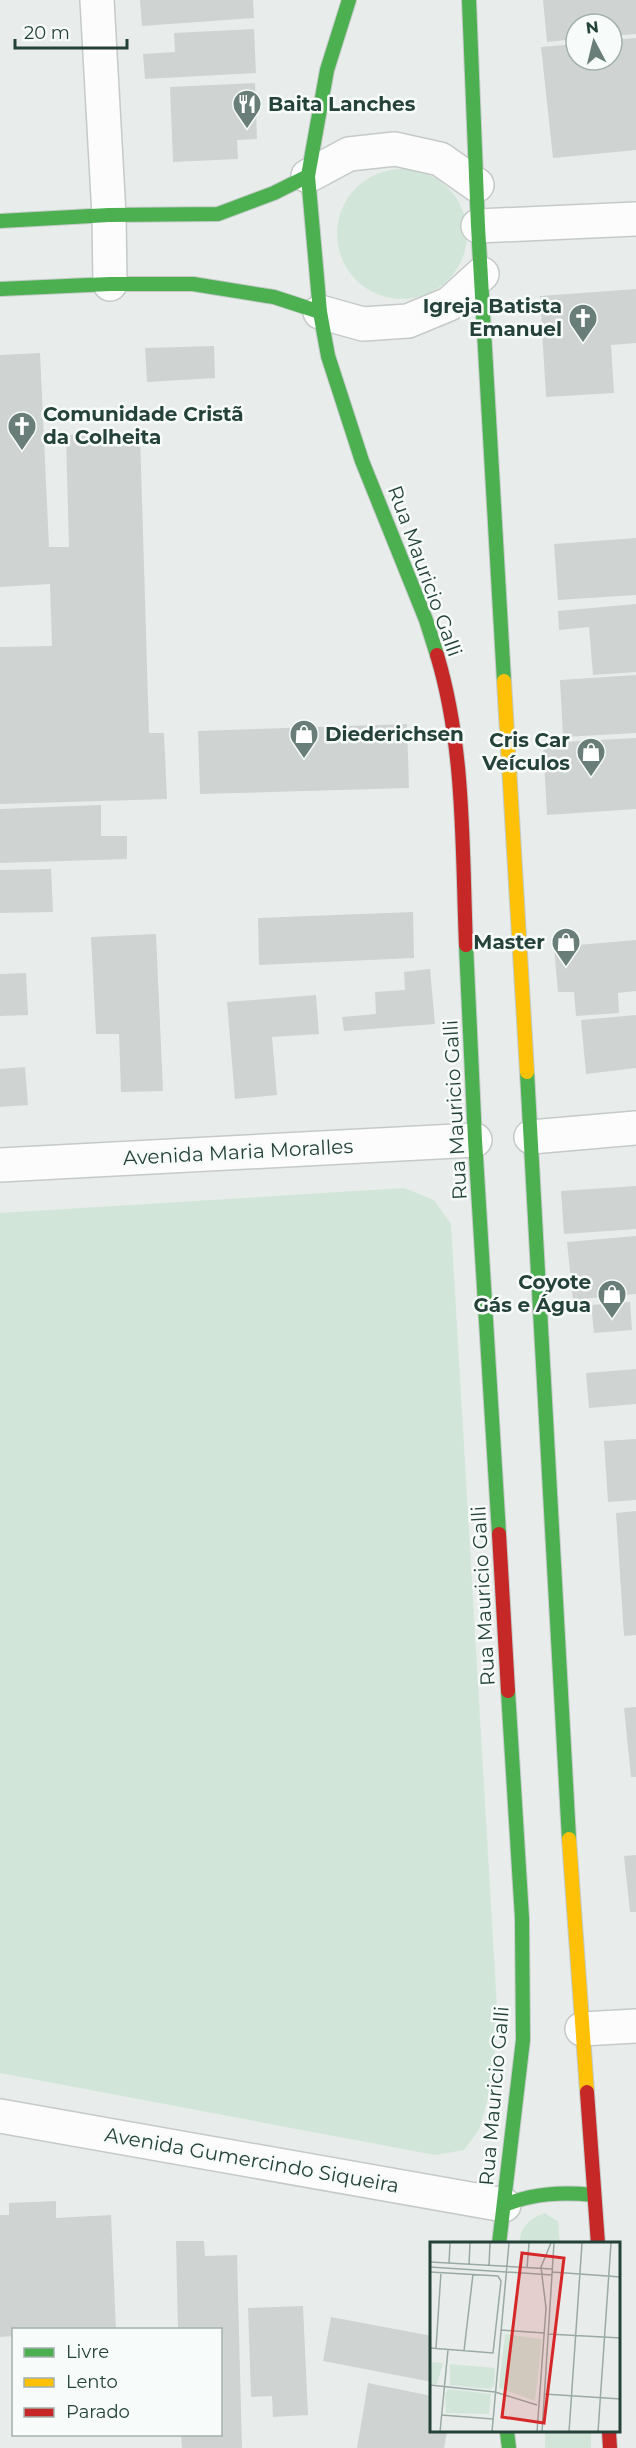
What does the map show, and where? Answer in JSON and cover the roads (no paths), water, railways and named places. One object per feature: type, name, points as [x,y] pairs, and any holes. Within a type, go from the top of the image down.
[{"type":"main road","name":"Rua Mauricio Galli","points":[[349,0],[327,70],[308,176],[320,312],[328,356],[362,460],[426,620],[447,689],[458,770],[476,1140],[522,1918],[523,2040],[499,2242]]},
{"type":"main road","points":[[468,0],[478,226],[531,1137],[565,1785],[598,2242]]},
{"type":"main road","points":[[0,221],[109,215],[218,214],[274,193],[308,176]]},
{"type":"main road","points":[[0,289],[110,284],[193,284],[274,297],[320,312]]},
{"type":"main road","points":[[504,2205],[532,2194],[562,2191],[594,2195]]},
{"type":"main road","points":[[507,2433],[509,2448]]},
{"type":"main road","points":[[609,2433],[610,2448]]},
{"type":"street","points":[[97,0],[109,215],[110,284]]},
{"type":"street","points":[[308,176],[349,154],[395,149],[440,159],[477,185]]},
{"type":"street","points":[[478,226],[636,219]]},
{"type":"street","points":[[320,312],[363,324],[408,321],[449,304],[482,274]]},
{"type":"street","points":[[531,1137],[636,1128]]},
{"type":"street","name":"Avenida Maria Moralles","points":[[0,1165],[476,1140]]},
{"type":"street","points":[[582,2029],[636,2026]]},
{"type":"street","name":"Avenida Gumercindo Siqueira","points":[[0,2116],[504,2205]]},
{"type":"place","name":"Baita Lanches","points":[[247,130]]},
{"type":"place","name":"Igreja Batista Emanuel","points":[[583,344]]},
{"type":"place","name":"Comunidade Cristã da Colheita","points":[[22,452]]},
{"type":"place","name":"Diederichsen","points":[[304,760]]},
{"type":"place","name":"Cris Car Veículos","points":[[591,778]]},
{"type":"place","name":"Master","points":[[566,968]]},
{"type":"place","name":"Coyote Gás e Água","points":[[612,1320]]}]
